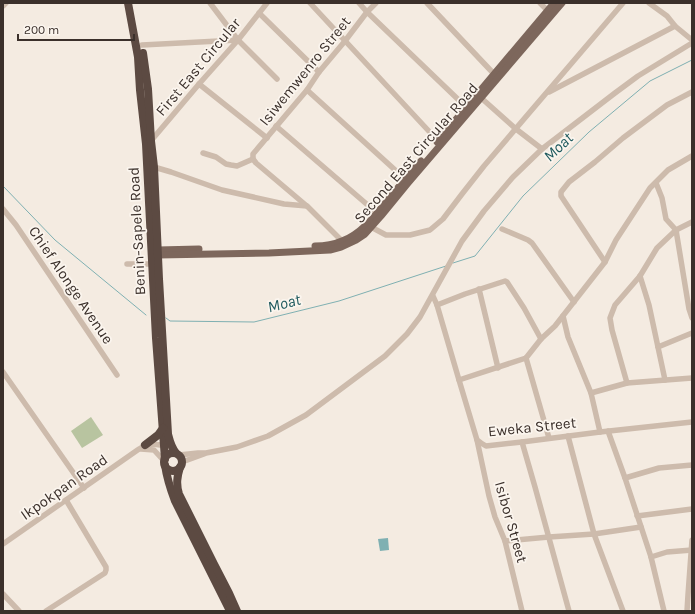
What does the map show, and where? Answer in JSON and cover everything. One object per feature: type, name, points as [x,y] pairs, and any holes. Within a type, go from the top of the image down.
[{"type":"highway","name":"Benin-Sapele Road","points":[[128,3],[138,57],[140,90],[154,168],[161,328],[168,434],[170,445],[178,457]]},
{"type":"highway","name":"Benin-Sapele Road","points":[[134,3],[148,89],[152,264],[156,338],[167,477],[175,501],[230,611]]},
{"type":"highway","points":[[142,447],[158,435],[163,428]]},
{"type":"highway","points":[[171,453],[178,457],[178,469],[169,469],[165,462],[166,456],[171,453]]},
{"type":"highway","points":[[178,457],[177,486],[179,494],[237,611]]},
{"type":"main road","name":"Second East Circular Road","points":[[158,252],[301,248],[330,245],[353,236],[364,227],[466,107],[479,96],[494,74],[554,3]]},
{"type":"main road","name":"Second East Circular Road","points":[[158,252],[269,253],[330,250],[356,240],[365,234],[479,96],[562,3]]},
{"type":"street","points":[[3,6],[6,3]]},
{"type":"street","points":[[210,3],[238,40],[277,79]]},
{"type":"street","name":"First East Circular","points":[[149,143],[238,40],[267,3]]},
{"type":"street","points":[[310,3],[438,141]]},
{"type":"street","points":[[359,3],[466,107]]},
{"type":"street","name":"Isiwemwenro Street","points":[[253,156],[266,138],[307,90],[319,72],[367,12],[376,3]]},
{"type":"street","points":[[427,3],[494,74]]},
{"type":"street","points":[[540,3],[548,10]]},
{"type":"street","points":[[371,227],[386,235],[410,235],[430,230],[443,220],[480,171],[623,3]]},
{"type":"street","points":[[649,3],[667,16],[675,26],[692,40]]},
{"type":"street","points":[[259,13],[319,72]]},
{"type":"street","points":[[545,94],[675,26]]},
{"type":"street","points":[[142,45],[238,40]]},
{"type":"street","points":[[142,447],[156,444],[164,446],[178,457],[237,447],[268,436],[306,415],[393,349],[420,317],[433,296],[462,241],[484,211],[513,177],[542,149],[620,89],[692,43]]},
{"type":"street","points":[[199,84],[266,138]]},
{"type":"street","points":[[307,90],[405,179]]},
{"type":"street","points":[[605,262],[560,196],[561,192],[569,182],[623,138],[668,105],[692,92]]},
{"type":"street","points":[[479,96],[516,129],[542,149]]},
{"type":"street","points":[[276,126],[376,213]]},
{"type":"street","points":[[203,153],[216,156],[226,164],[237,166],[253,156],[256,163],[308,206],[342,241]]},
{"type":"street","points":[[458,380],[526,358],[541,339],[555,326],[605,262],[620,234],[650,188],[668,170],[692,157]]},
{"type":"street","points":[[154,168],[171,172],[222,190],[284,204],[308,206]]},
{"type":"street","points":[[656,183],[662,198],[666,219],[676,230],[689,309],[692,318]]},
{"type":"street","name":"Chief Alonge Avenue","points":[[3,208],[117,375]]},
{"type":"street","points":[[627,383],[610,318],[615,305],[640,276],[657,248],[676,230],[692,222]]},
{"type":"street","points":[[502,229],[532,243],[574,302]]},
{"type":"street","points":[[127,264],[152,264]]},
{"type":"street","points":[[640,276],[649,305],[665,380]]},
{"type":"street","points":[[437,305],[479,289],[506,281],[524,308],[541,339]]},
{"type":"street","points":[[479,289],[498,368]]},
{"type":"street","name":"Eweka Street","points":[[433,296],[477,440],[486,446],[692,422]]},
{"type":"street","points":[[563,316],[568,337],[591,393],[600,432]]},
{"type":"street","points":[[658,347],[692,333]]},
{"type":"street","points":[[526,358],[549,438]]},
{"type":"street","points":[[3,372],[84,488]]},
{"type":"street","points":[[591,393],[627,383],[692,378]]},
{"type":"street","points":[[608,431],[651,557],[664,611]]},
{"type":"street","points":[[568,436],[594,534],[623,611]]},
{"type":"street","name":"Isibor Street","points":[[477,440],[489,496],[505,541],[522,611]]},
{"type":"street","points":[[522,442],[569,611]]},
{"type":"street","points":[[142,447],[154,450],[165,462]]},
{"type":"street","name":"Ikpokpan Road","points":[[3,544],[142,447]]},
{"type":"street","points":[[625,478],[659,468],[692,465]]},
{"type":"street","points":[[46,611],[105,573],[106,570],[106,566],[66,500]]},
{"type":"street","points":[[637,516],[692,509]]},
{"type":"street","points":[[505,541],[594,534],[641,527]]},
{"type":"street","points":[[688,611],[692,540]]},
{"type":"street","points":[[651,557],[667,552],[692,550]]},
{"type":"street","points":[[3,594],[19,611]]},
{"type":"green space","points":[[91,417],[103,435],[82,448],[71,431]]},
{"type":"water","points":[[388,538],[389,550],[380,551],[378,539]]},
{"type":"waterway","name":"Moat","points":[[453,263],[475,256],[523,196],[589,132],[650,81],[692,60]]},
{"type":"waterway","name":"Moat","points":[[3,186],[55,240],[146,315]]},
{"type":"waterway","name":"Moat","points":[[166,318],[170,321],[254,322],[339,301],[446,266]]}]
